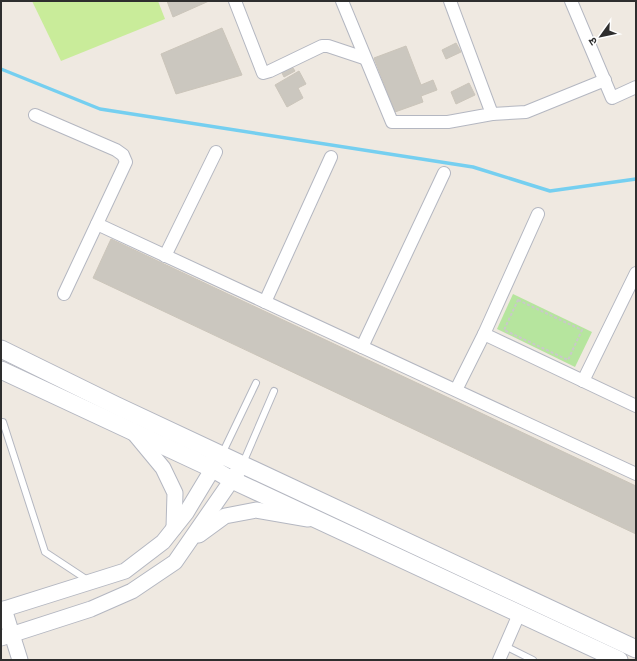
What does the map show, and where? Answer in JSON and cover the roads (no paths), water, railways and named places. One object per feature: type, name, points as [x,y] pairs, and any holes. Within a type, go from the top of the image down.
[{"type":"main road","points":[[1,349],[222,454],[242,465],[636,649]]},
{"type":"main road","points":[[1,370],[213,469],[232,480],[619,660]]},
{"type":"street","points":[[235,1],[263,73],[322,46],[328,46],[364,58]]},
{"type":"street","points":[[342,1],[364,58],[392,122],[448,122],[492,114],[526,112],[605,80]]},
{"type":"street","points":[[450,1],[492,114]]},
{"type":"street","points":[[571,1],[612,98],[636,87]]},
{"type":"street","points":[[35,115],[116,150],[123,155],[126,162],[64,294]]},
{"type":"street","points":[[165,256],[216,152]]},
{"type":"street","points":[[265,302],[331,157]]},
{"type":"street","points":[[362,347],[444,173]]},
{"type":"street","points":[[456,390],[484,334],[538,214]]},
{"type":"street","points":[[97,224],[636,474]]},
{"type":"street","points":[[583,381],[636,273]]},
{"type":"street","points":[[484,334],[636,406]]},
{"type":"street","points":[[134,433],[163,468],[175,493],[174,528]]},
{"type":"street","points":[[20,660],[6,636],[3,609],[92,583],[125,571],[163,542],[186,513],[222,454]]},
{"type":"street","points":[[6,636],[91,609],[132,591],[175,562],[242,465]]},
{"type":"street","points":[[189,543],[225,516],[256,510],[325,522]]},
{"type":"street","points":[[498,660],[520,614]]},
{"type":"lane","points":[[222,454],[256,383]]},
{"type":"lane","points":[[242,465],[274,391]]},
{"type":"lane","points":[[1,422],[3,422],[45,552],[92,583]]},
{"type":"lane","points":[[505,646],[533,660]]},
{"type":"waterway","points":[[1,69],[100,109],[473,167],[550,191],[636,179]]}]
